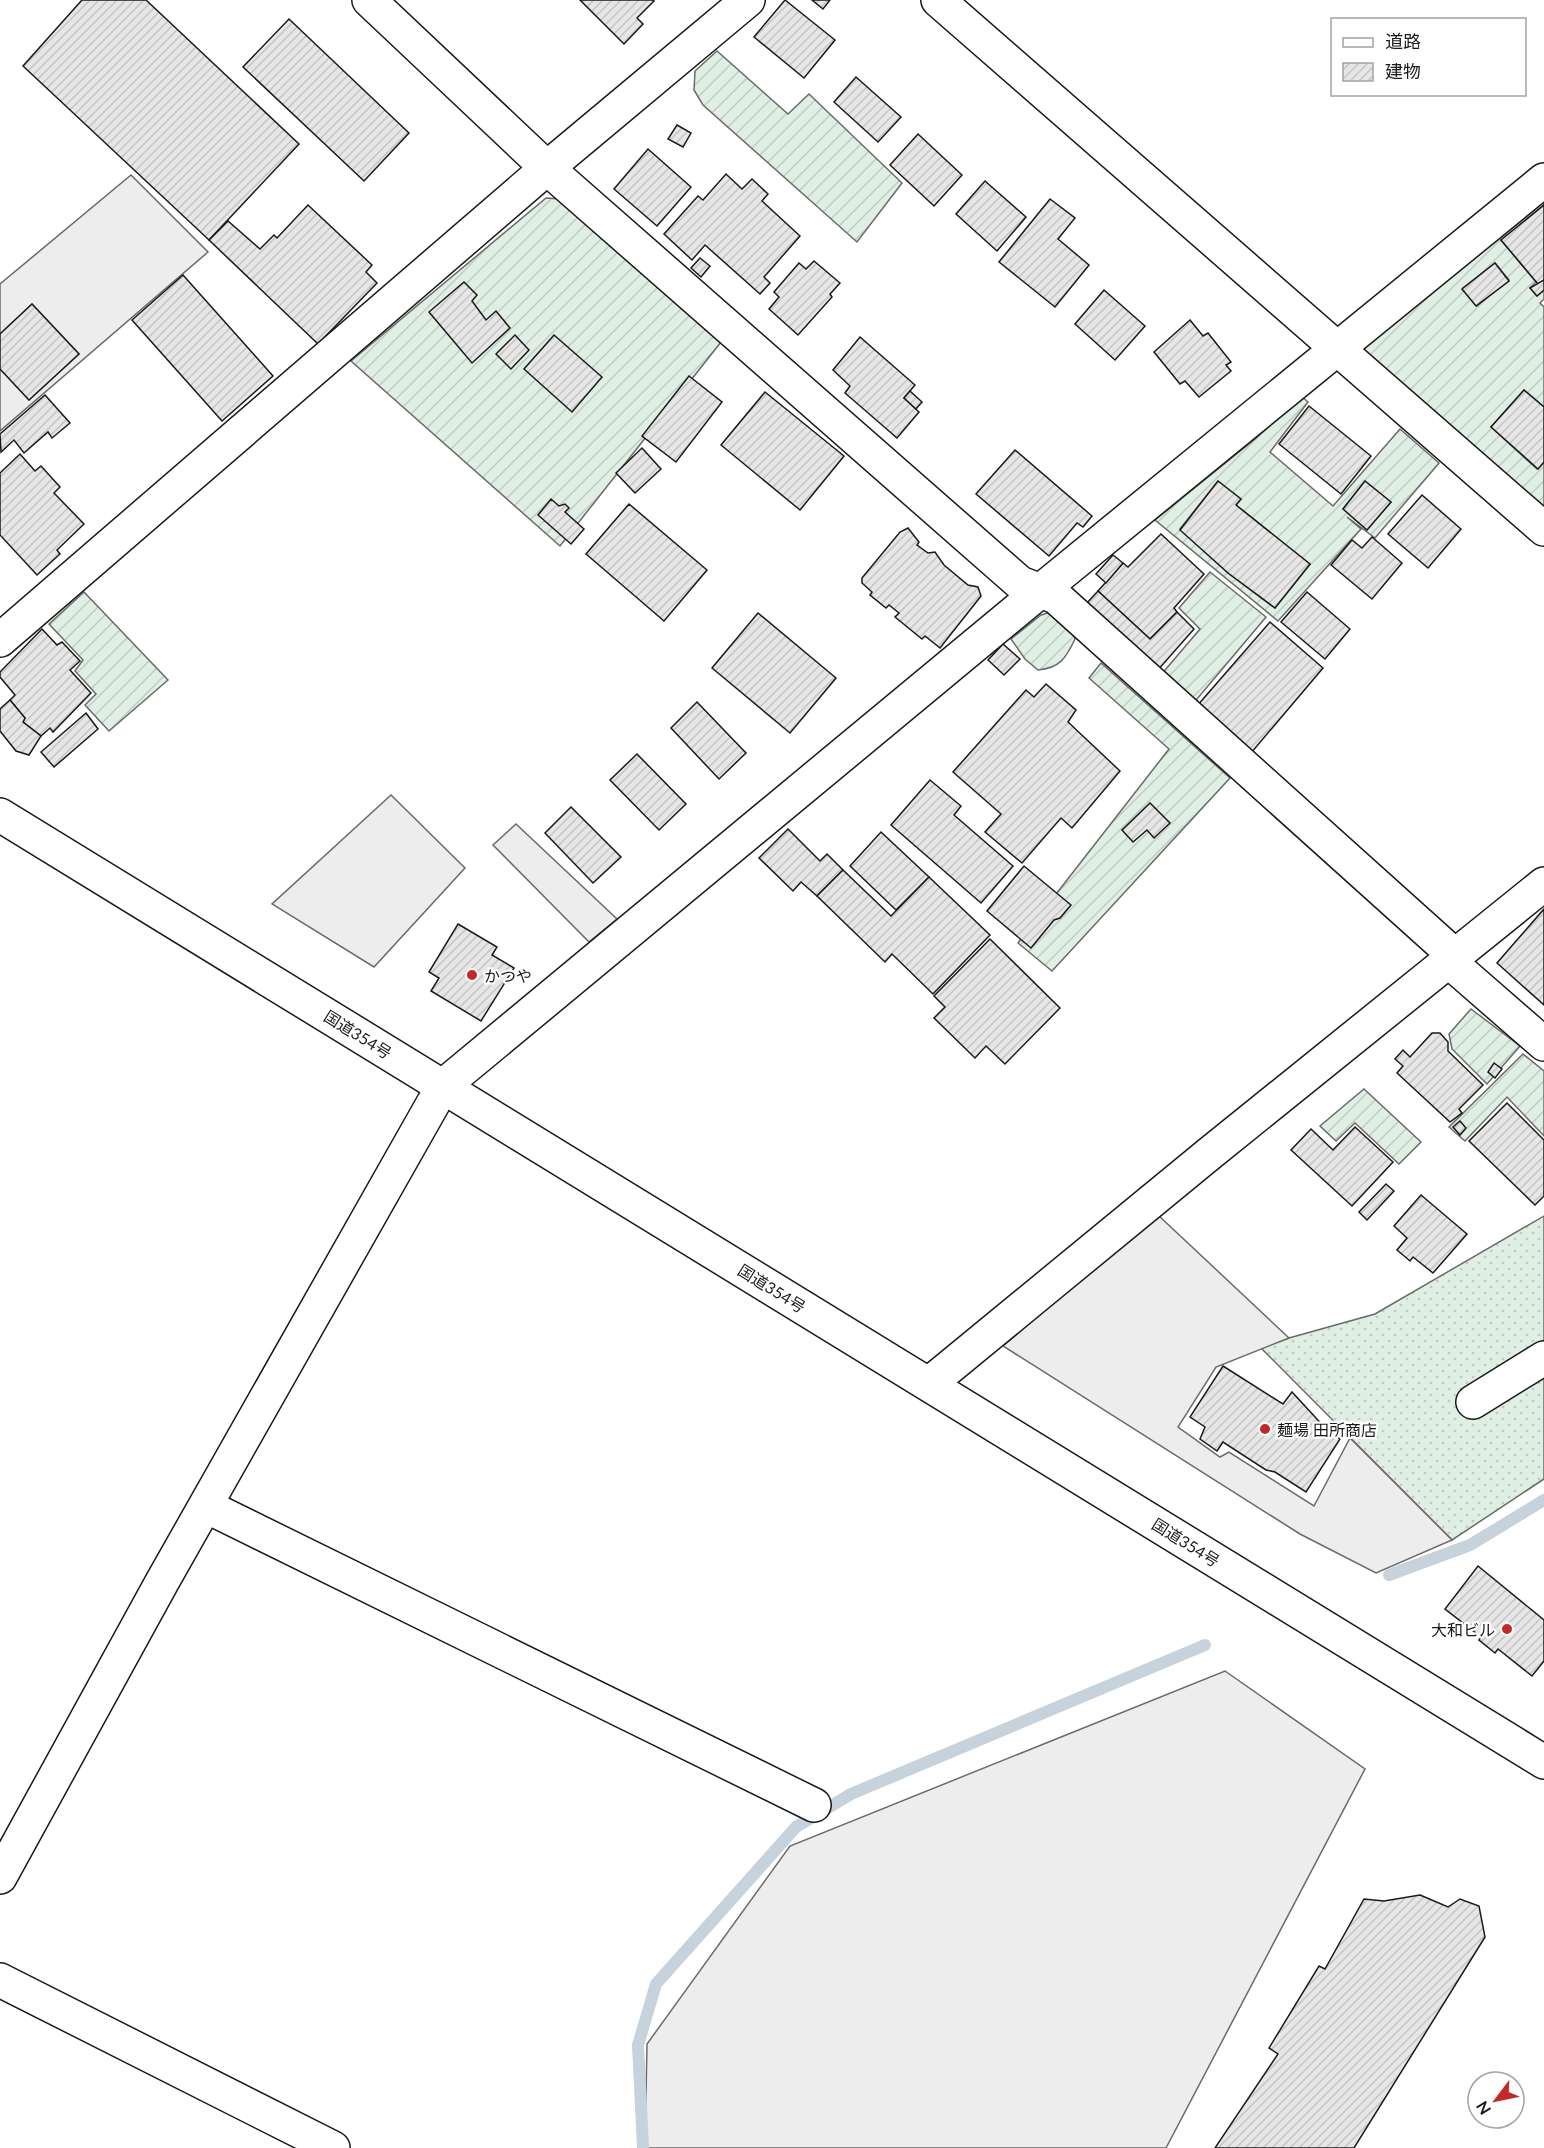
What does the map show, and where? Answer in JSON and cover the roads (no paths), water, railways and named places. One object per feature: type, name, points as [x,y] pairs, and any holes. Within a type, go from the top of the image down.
[{"type":"main road","points":[[369,0],[547,168],[1020,583],[1038,592],[1056,597],[1443,945],[1459,970],[1544,1044]]},
{"type":"main road","points":[[0,640],[547,168],[748,0]]},
{"type":"main road","points":[[938,0],[1544,529]]},
{"type":"main road","points":[[0,1877],[162,1582],[208,1507],[443,1086],[1038,592],[1544,180]]},
{"type":"main road","name":"国道354号","points":[[0,814],[1544,1762]]},
{"type":"main road","points":[[929,1384],[1209,1154],[1544,884]]},
{"type":"main road","points":[[1473,1402],[1544,1358]]},
{"type":"main road","points":[[208,1507],[814,1805]]},
{"type":"main road","points":[[0,1980],[333,2148]]},
{"type":"waterway","points":[[1389,1575],[1470,1545],[1544,1500]]},
{"type":"waterway","points":[[643,2148],[638,2045],[656,1984],[796,1827],[851,1794],[1205,1645]]},
{"type":"place","name":"かつや","points":[[472,975]]},
{"type":"place","name":"麺場 田所商店","points":[[1265,1429]]},
{"type":"place","name":"大和ビル","points":[[1507,1629]]}]
